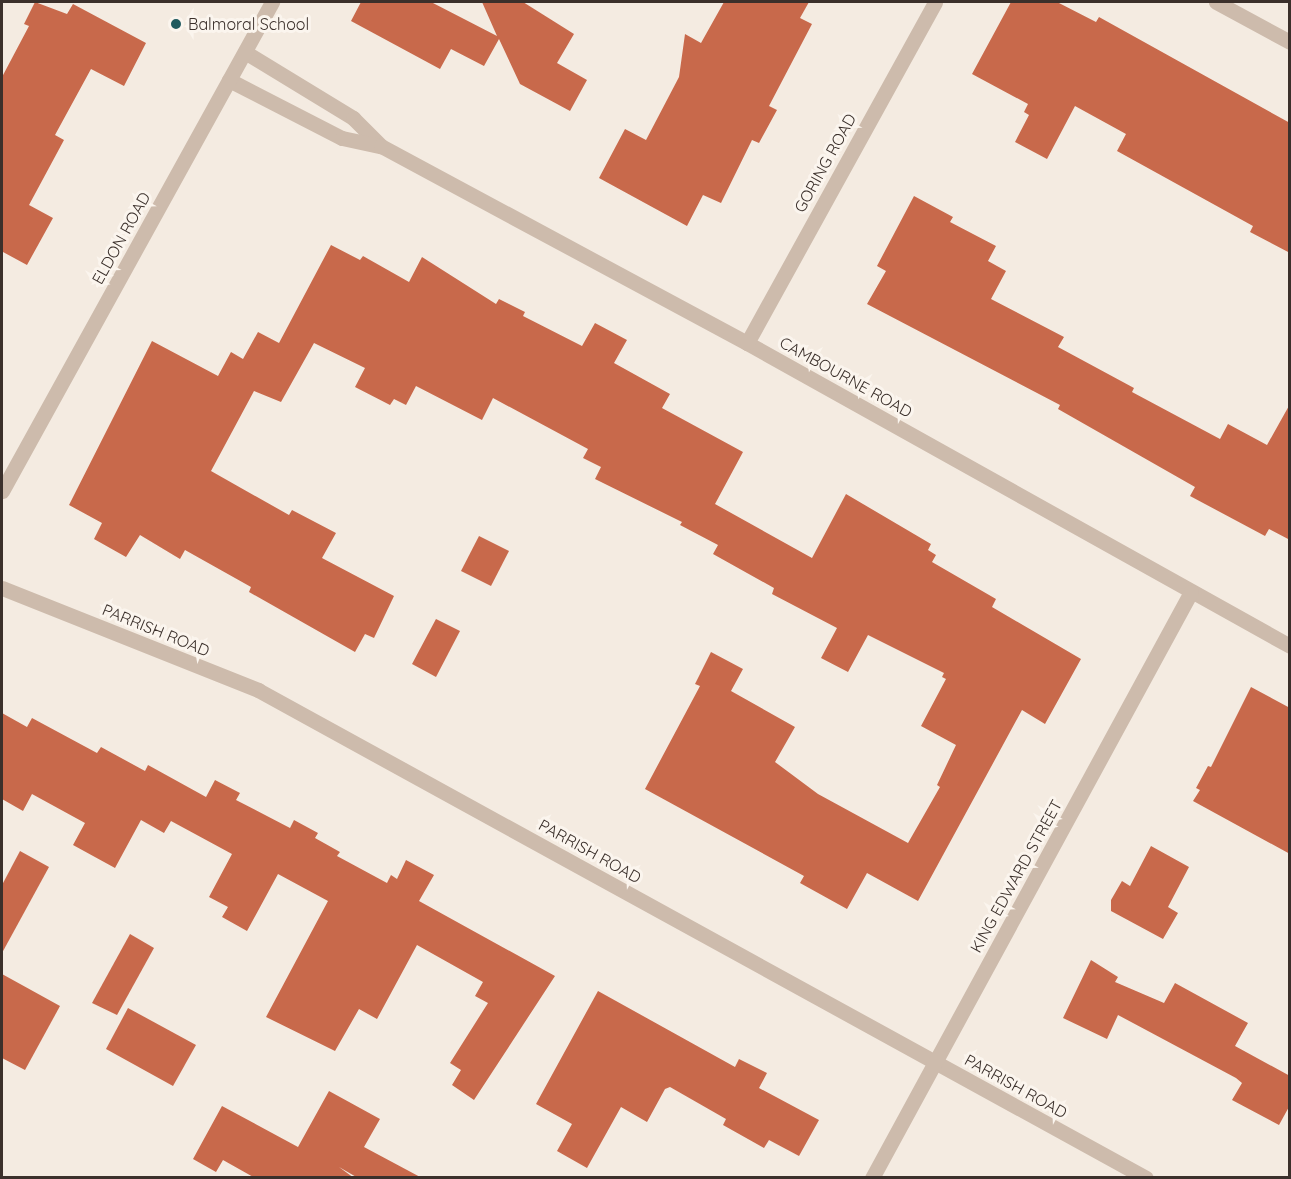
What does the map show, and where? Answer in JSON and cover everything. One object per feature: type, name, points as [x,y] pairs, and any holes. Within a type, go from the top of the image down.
[{"type":"street","name":"ELDON ROAD","points":[[2,491],[273,2]]},
{"type":"street","name":"GORING ROAD","points":[[747,343],[935,2]]},
{"type":"street","points":[[1216,2],[1290,42]]},
{"type":"street","name":"CAMBOURNE ROAD","points":[[245,52],[353,118],[381,146]]},
{"type":"street","name":"CAMBOURNE ROAD","points":[[230,80],[342,138],[381,146],[747,343],[1290,646]]},
{"type":"street","name":"PARRISH ROAD","points":[[2,588],[258,690],[1146,1178]]},
{"type":"street","name":"KING EDWARD STREET","points":[[872,1178],[1191,592]]},
{"type":"building","points":[[35,2],[67,14],[73,4],[146,43],[124,86],[91,69],[55,135],[64,140],[29,205],[53,218],[27,265],[3,252],[2,256],[2,77],[29,26],[24,24]]},
{"type":"building","points":[[361,2],[431,2],[497,36],[482,2],[523,2],[574,34],[557,63],[587,80],[570,111],[520,84],[499,39],[484,66],[451,49],[440,69],[351,21]]},
{"type":"building","points":[[724,2],[809,2],[800,18],[812,24],[769,106],[777,110],[759,143],[752,140],[721,203],[703,195],[687,226],[599,178],[625,129],[646,140],[679,77],[685,34],[701,43]]},
{"type":"building","points":[[1011,2],[1057,2],[1096,22],[1099,17],[1290,123],[1290,253],[1250,232],[1253,226],[1117,151],[1126,134],[1075,106],[1047,159],[1015,142],[1029,115],[1024,112],[1028,104],[972,74]]},
{"type":"building","points":[[914,196],[953,217],[950,222],[996,246],[988,261],[1006,271],[991,299],[1064,337],[1058,347],[1134,388],[1132,392],[1220,439],[1228,424],[1267,445],[1290,404],[1290,540],[1269,529],[1265,536],[1190,496],[1195,487],[1058,409],[1060,405],[867,304],[886,271],[877,266]]},
{"type":"building","points":[[331,245],[360,260],[363,256],[409,282],[422,257],[496,304],[499,299],[525,312],[523,316],[582,346],[595,323],[627,340],[614,363],[670,394],[662,408],[743,452],[715,504],[812,558],[846,494],[931,544],[928,550],[936,555],[932,562],[996,599],[992,607],[1081,659],[1045,724],[1022,710],[918,901],[867,873],[847,909],[800,883],[804,876],[645,789],[700,686],[695,684],[711,652],[743,669],[731,691],[795,727],[775,762],[818,794],[908,843],[940,787],[937,785],[956,745],[921,726],[946,679],[942,677],[944,673],[868,635],[848,672],[821,658],[837,628],[772,594],[774,588],[713,554],[718,545],[680,525],[682,522],[595,479],[601,467],[583,458],[588,449],[493,398],[482,420],[416,386],[406,405],[394,399],[390,405],[355,387],[365,368],[314,343],[281,402],[254,391],[211,471],[289,515],[292,510],[336,533],[322,558],[394,596],[374,638],[365,634],[355,652],[249,592],[251,587],[185,550],[180,559],[140,535],[126,557],[94,539],[102,523],[69,505],[152,341],[218,376],[231,352],[243,359],[258,332],[279,343]]},
{"type":"building","points":[[479,536],[509,551],[491,586],[461,571]]},
{"type":"building","points":[[436,619],[460,631],[436,677],[412,664]]},
{"type":"building","points":[[1251,687],[1290,708],[1290,854],[1193,801],[1200,790],[1196,788],[1208,766],[1211,767]]},
{"type":"building","points":[[2,713],[27,727],[32,718],[97,753],[101,747],[145,771],[148,765],[206,797],[215,780],[240,793],[236,800],[290,828],[294,820],[318,833],[315,838],[340,852],[337,856],[387,883],[391,875],[397,879],[406,860],[434,875],[419,901],[555,976],[474,1100],[452,1085],[461,1070],[450,1063],[488,1003],[475,996],[483,982],[417,945],[377,1019],[359,1009],[335,1051],[266,1017],[328,901],[278,874],[247,931],[222,917],[228,907],[209,897],[232,854],[171,821],[164,833],[141,820],[115,868],[73,845],[85,823],[32,794],[23,811],[2,799]]},
{"type":"building","points":[[1151,846],[1189,867],[1168,907],[1178,913],[1163,939],[1111,911],[1111,900],[1122,881],[1130,886]]},
{"type":"building","points":[[20,851],[49,867],[2,953],[2,885]]},
{"type":"building","points":[[130,934],[154,948],[117,1015],[92,1003]]},
{"type":"building","points":[[1091,960],[1118,977],[1115,982],[1164,1003],[1175,983],[1248,1023],[1235,1046],[1290,1076],[1290,1105],[1279,1125],[1232,1100],[1242,1083],[1236,1078],[1118,1015],[1107,1039],[1063,1018]]},
{"type":"building","points":[[2,974],[60,1006],[25,1070],[2,1058]]},
{"type":"building","points":[[598,991],[735,1067],[739,1059],[767,1073],[759,1088],[819,1120],[799,1156],[769,1140],[764,1148],[723,1125],[726,1119],[670,1087],[665,1089],[647,1122],[621,1107],[587,1168],[557,1151],[572,1124],[536,1104]]},
{"type":"building","points":[[128,1008],[196,1045],[173,1086],[106,1049]]},
{"type":"building","points":[[329,1091],[380,1119],[364,1147],[422,1178],[358,1178],[339,1167],[354,1178],[255,1178],[223,1160],[216,1172],[193,1159],[222,1106],[298,1147]]},
{"type":"place","name":"Balmoral School","points":[[176,24]]}]
